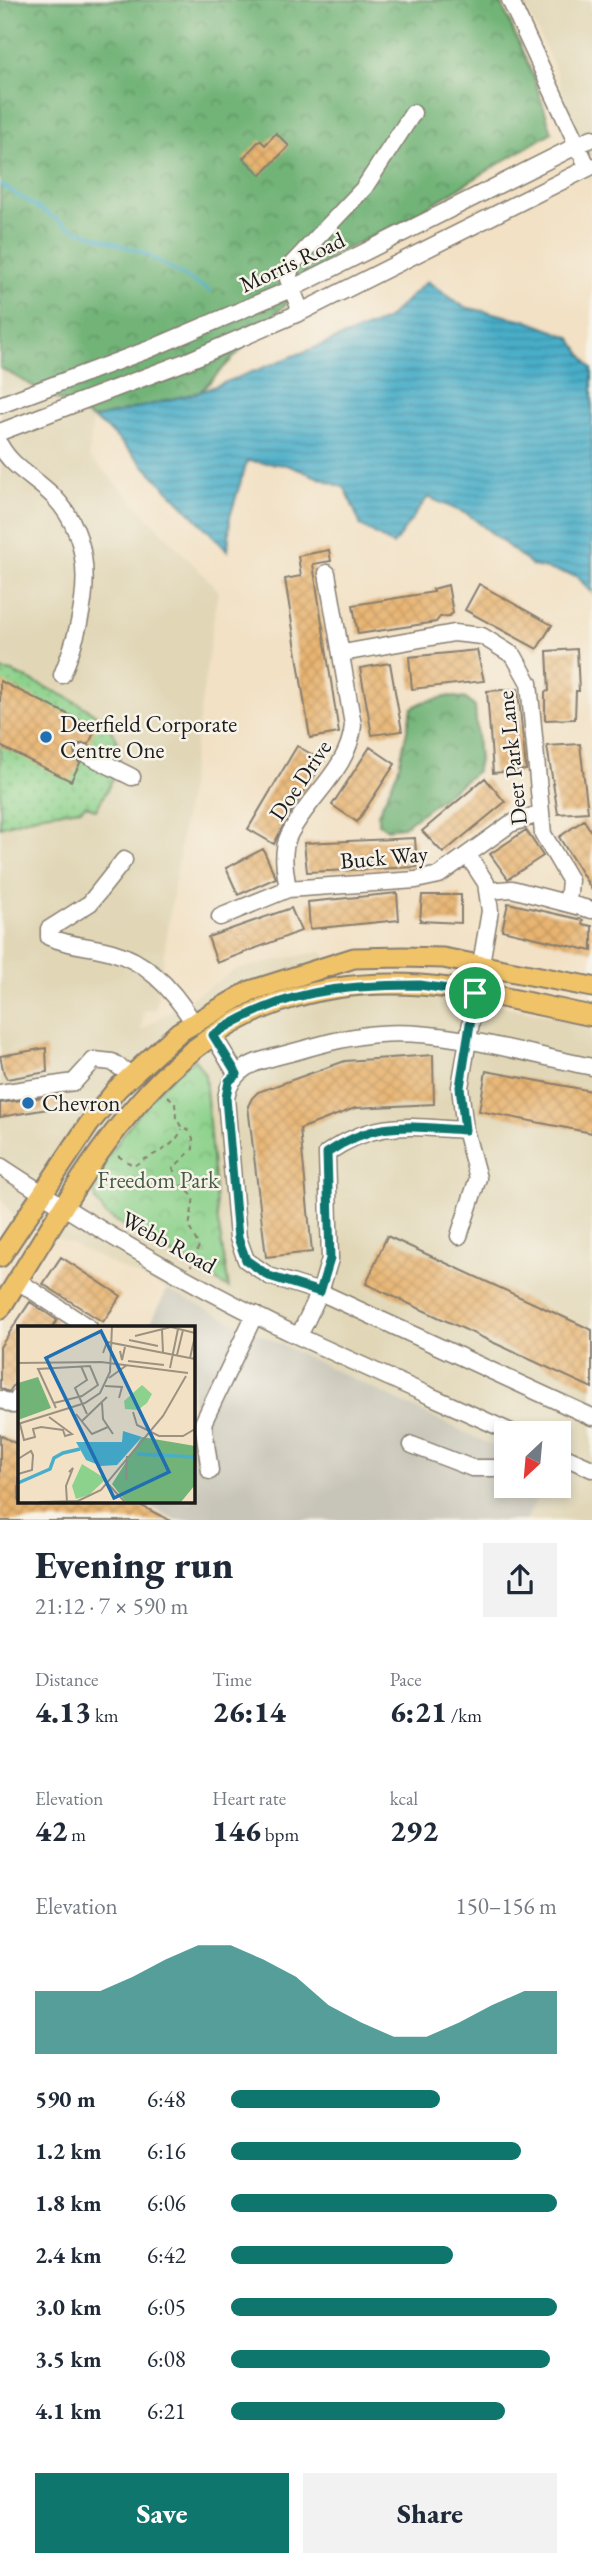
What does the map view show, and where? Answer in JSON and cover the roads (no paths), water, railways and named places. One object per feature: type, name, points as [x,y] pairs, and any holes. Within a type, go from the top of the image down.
[{"type":"main road","points":[[0,1257],[89,1124],[130,1074],[193,1022],[250,991],[354,958],[443,958],[592,987]]},
{"type":"main road","points":[[0,1309],[105,1144],[155,1083],[213,1035],[272,1005],[342,986],[420,985],[592,1016]]},
{"type":"street","points":[[510,0],[584,142],[590,167]]},
{"type":"street","points":[[301,312],[288,279],[292,264],[363,188],[413,113]]},
{"type":"street","name":"Morris Road","points":[[0,405],[169,341],[290,289],[376,249],[584,142]]},
{"type":"street","name":"Morris Road","points":[[0,432],[185,362],[301,312],[590,167]]},
{"type":"street","points":[[0,445],[10,461],[56,498],[81,547],[86,571],[84,606],[77,640],[62,676]]},
{"type":"street","name":"Doe Drive","points":[[288,889],[284,861],[288,837],[352,745],[353,725],[343,653],[327,573]]},
{"type":"street","name":"Deer Park Lane","points":[[343,653],[454,633],[482,636],[514,656],[530,683],[543,834],[570,880],[568,904]]},
{"type":"street","points":[[85,753],[132,777]]},
{"type":"street","name":"Buck Way","points":[[220,917],[288,889],[416,880],[439,875],[469,857],[510,824],[541,813]]},
{"type":"street","points":[[459,1236],[478,1178],[465,1130],[460,1087],[490,911],[486,883],[469,857]]},
{"type":"street","points":[[124,860],[89,903],[49,929],[49,937],[68,945],[113,952],[147,967],[181,1003],[193,1022]]},
{"type":"street","points":[[487,891],[512,889],[592,910]]},
{"type":"street","points":[[592,1067],[441,1037],[380,1034],[330,1042],[251,1063],[229,1081],[226,1098],[238,1238],[246,1260],[269,1276],[320,1292],[592,1417]]},
{"type":"street","points":[[213,1035],[237,1074]]},
{"type":"street","points":[[0,1093],[74,1082],[94,1060],[112,1062],[130,1074]]},
{"type":"street","points":[[299,1336],[320,1292],[330,1259],[327,1153],[348,1139],[384,1126],[465,1130]]},
{"type":"street","name":"Webb Road","points":[[0,1166],[64,1208],[186,1279],[299,1336],[494,1424]]},
{"type":"street","points":[[18,1281],[67,1322]]},
{"type":"street","points":[[210,1471],[203,1423],[255,1314]]},
{"type":"street","points":[[0,1399],[13,1405],[18,1398]]},
{"type":"street","points":[[412,1445],[472,1468],[494,1468]]},
{"type":"street","points":[[571,1460],[592,1469]]},
{"type":"water","points":[[427,281],[464,307],[525,320],[570,337],[592,369],[592,593],[577,576],[533,566],[469,515],[428,497],[393,545],[361,526],[345,488],[287,465],[247,461],[230,517],[228,551],[111,432],[93,419],[200,392],[386,320]]},
{"type":"waterway","points":[[0,184],[69,227],[144,253],[210,291]]},
{"type":"place","name":"Deerfield Corporate Centre One","points":[[46,737]]},
{"type":"place","name":"Chevron","points":[[28,1103]]},
{"type":"park label","name":"Freedom Park","points":[[158,1180]]}]
